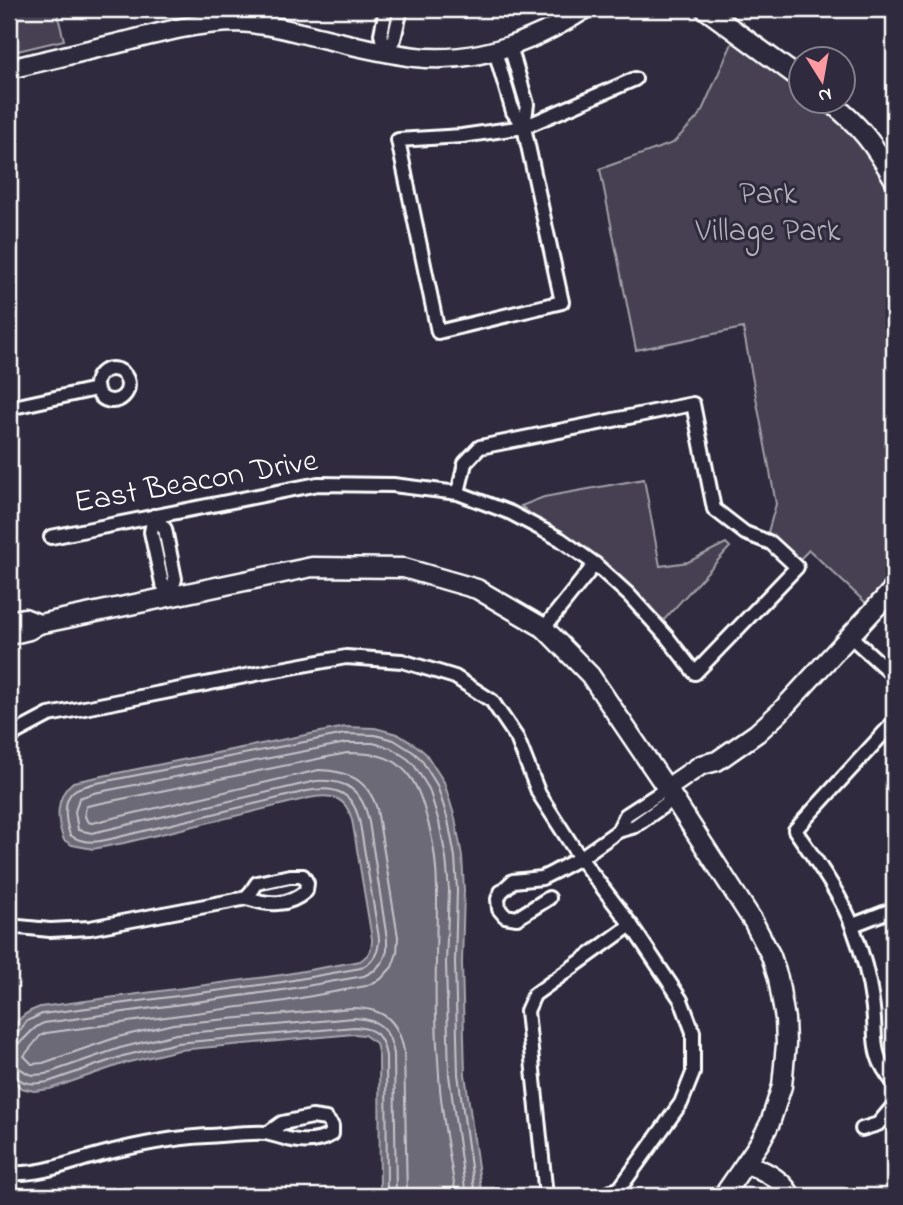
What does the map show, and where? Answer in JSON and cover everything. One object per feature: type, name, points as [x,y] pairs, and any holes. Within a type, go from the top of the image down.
[{"type":"street","points":[[385,52],[381,34],[386,9]]},
{"type":"street","points":[[385,52],[394,38],[401,9]]},
{"type":"street","points":[[9,69],[166,31],[226,23],[267,25],[385,52],[445,58],[502,49],[531,39],[559,26],[585,9]]},
{"type":"street","points":[[705,9],[788,70]]},
{"type":"street","points":[[502,49],[513,112],[524,127],[562,302],[438,332],[398,139],[462,136],[524,127],[635,79]]},
{"type":"street","points":[[848,116],[869,138],[894,179]]},
{"type":"street","points":[[9,408],[96,389]]},
{"type":"street","name":"East Beacon Drive","points":[[51,537],[318,484],[393,485],[458,493],[511,513],[560,538],[595,564],[629,594],[695,673],[797,567],[771,543],[745,533],[714,509],[693,404],[480,447],[465,463],[458,493]]},
{"type":"street","points":[[154,516],[165,530],[175,579],[170,596]]},
{"type":"street","points":[[544,628],[595,564]]},
{"type":"street","points":[[9,635],[29,630],[38,624],[312,567],[404,568],[478,589],[544,628],[590,675],[758,929],[771,956],[785,1019],[786,1044],[782,1086],[770,1123],[723,1196]]},
{"type":"street","points":[[549,898],[517,918],[505,916],[499,909],[498,899],[501,892],[513,881],[542,878],[580,858],[618,831],[626,815],[670,794],[701,765],[717,761],[757,733],[894,588]]},
{"type":"street","points":[[9,621],[24,618],[38,624]]},
{"type":"street","points":[[850,636],[894,676]]},
{"type":"street","points":[[9,741],[15,733],[48,715],[346,657],[402,661],[455,677],[492,701],[517,738],[538,794],[681,1000],[693,1032],[693,1073],[681,1102],[620,1188],[603,1196]]},
{"type":"street","points":[[894,722],[795,830],[853,925],[873,1004],[874,1044],[883,1070],[894,1083]]},
{"type":"street","points":[[9,926],[50,930],[90,928],[247,898]]},
{"type":"street","points":[[853,925],[894,909]]},
{"type":"street","points":[[547,1196],[527,1011],[534,995],[631,925]]},
{"type":"street","points":[[862,1129],[878,1124],[894,1105]]},
{"type":"street","points":[[9,1173],[25,1174],[60,1167],[149,1143],[204,1136],[268,1133]]},
{"type":"street","points":[[746,1164],[760,1169],[785,1186],[790,1196]]},
{"type":"green space","points":[[9,9],[56,9],[64,40],[9,53]]},
{"type":"green space","name":"Park Village Park","points":[[733,41],[788,81],[788,116],[836,116],[840,120],[872,159],[894,198],[894,573],[866,603],[809,550],[799,560],[768,532],[776,504],[743,328],[636,350],[600,169],[673,143],[700,115]]},
{"type":"green space","points":[[644,479],[660,566],[688,562],[726,543],[730,547],[664,620],[521,506],[544,497]]},
{"type":"water","points":[[345,727],[375,728],[397,734],[417,746],[426,754],[444,782],[455,818],[462,856],[464,890],[462,963],[465,1074],[482,1196],[380,1196],[379,1057],[376,1043],[364,1035],[179,1050],[125,1063],[50,1089],[34,1091],[21,1088],[9,1077],[9,1044],[14,1026],[28,1012],[40,1007],[281,975],[360,961],[366,957],[371,949],[372,939],[353,825],[348,809],[333,797],[309,798],[93,849],[72,845],[64,840],[59,817],[60,801],[73,782]]}]
